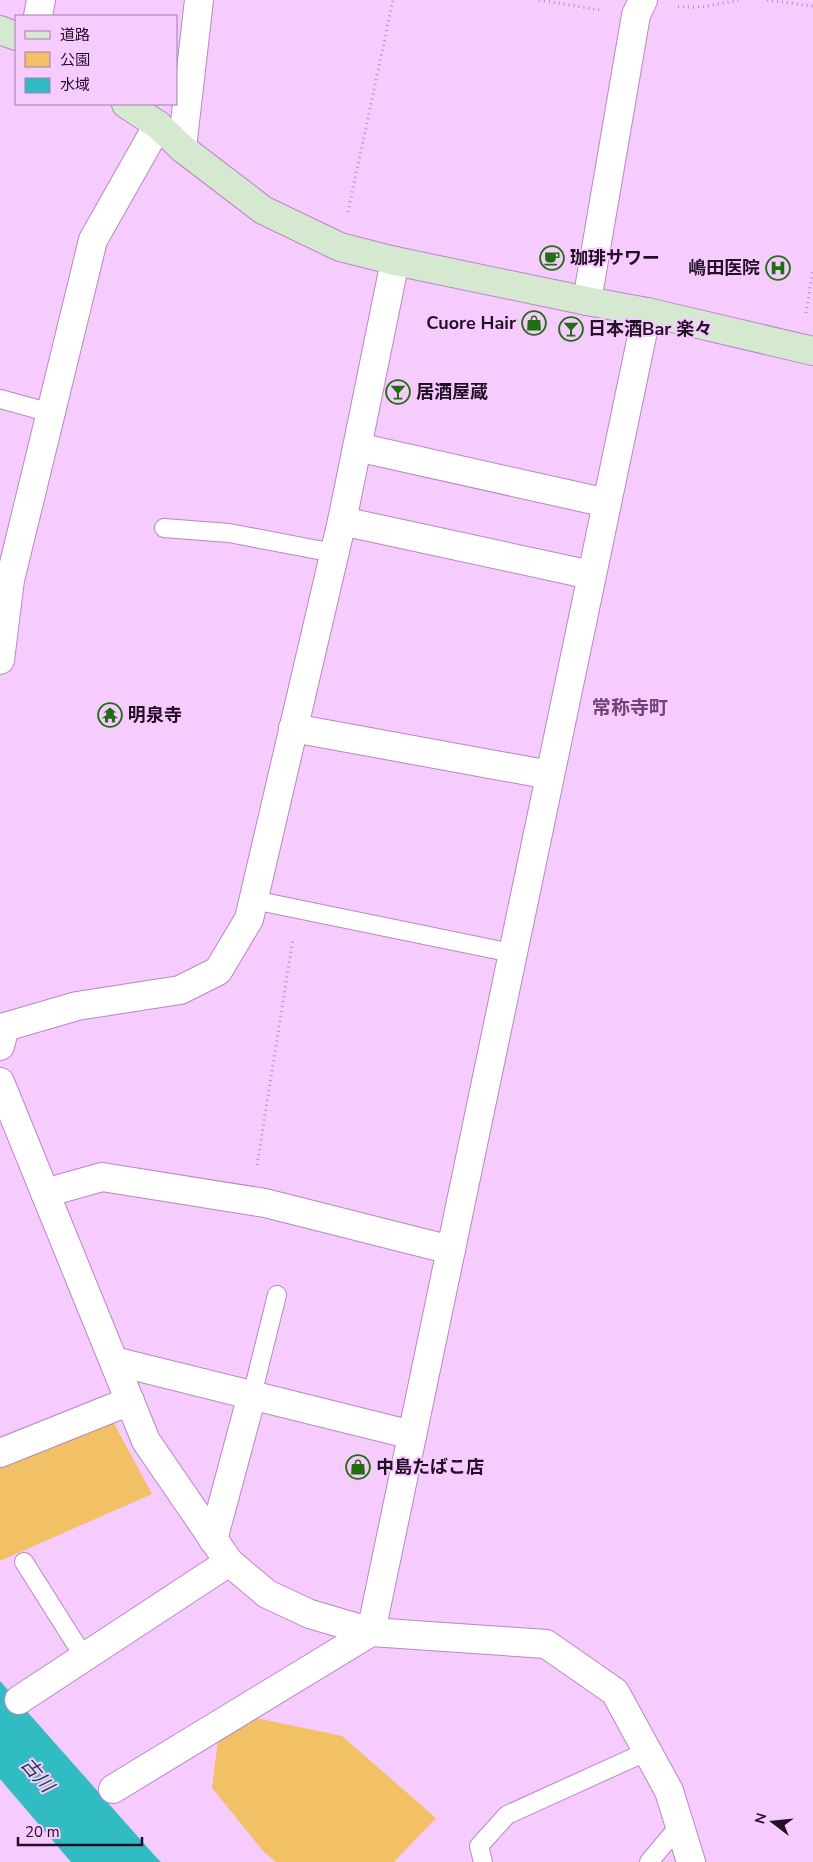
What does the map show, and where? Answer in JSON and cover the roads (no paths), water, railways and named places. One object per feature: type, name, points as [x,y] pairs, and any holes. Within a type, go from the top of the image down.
[{"type":"street","points":[[38,15],[41,0]]},
{"type":"street","points":[[182,148],[198,0]]},
{"type":"street","points":[[587,301],[639,8]]},
{"type":"street","points":[[0,30],[15,36]]},
{"type":"street","points":[[128,105],[158,125],[182,148],[264,210],[340,247],[394,261],[647,312],[806,349]]},
{"type":"street","points":[[0,660],[2,621],[10,580],[93,240],[158,125]]},
{"type":"street","points":[[0,1046],[5,1027],[77,1006],[180,990],[218,970],[249,918],[342,521],[394,261]]},
{"type":"street","points":[[113,1789],[370,1632],[647,312]]},
{"type":"street","points":[[357,448],[607,503]]},
{"type":"street","points":[[342,521],[591,575]]},
{"type":"street","points":[[293,728],[550,774]]},
{"type":"street","points":[[0,1082],[146,1441],[221,1551],[267,1594],[310,1614],[370,1632],[546,1644],[615,1692],[669,1791],[691,1862]]},
{"type":"street","points":[[46,1193],[102,1177],[265,1202],[451,1250]]},
{"type":"street","points":[[114,1361],[412,1435]]},
{"type":"street","points":[[19,1700],[84,1657],[221,1551],[252,1395]]},
{"type":"street","points":[[0,1453],[130,1401]]},
{"type":"lane","points":[[0,399],[51,412]]},
{"type":"lane","points":[[164,528],[229,533],[334,554]]},
{"type":"lane","points":[[254,900],[512,953]]},
{"type":"lane","points":[[252,1395],[277,1295]]},
{"type":"lane","points":[[24,1562],[84,1657]]},
{"type":"lane","points":[[483,1862],[479,1846],[507,1815],[648,1752]]},
{"type":"lane","points":[[649,1862],[680,1825]]},
{"type":"water","name":"古川","points":[[0,1681],[161,1862],[71,1862],[0,1779]]},
{"type":"place","name":"珈琲サワー","points":[[552,258]]},
{"type":"place","name":"嶋田医院","points":[[778,268]]},
{"type":"place","name":"Cuore Hair","points":[[534,323]]},
{"type":"place","name":"日本酒Bar 楽々","points":[[571,329]]},
{"type":"place","name":"居酒屋蔵","points":[[398,392]]},
{"type":"place","name":"明泉寺","points":[[110,715]]},
{"type":"place","name":"中島たばこ店","points":[[358,1467]]},
{"type":"district","name":"常称寺町","points":[[630,708]]}]
